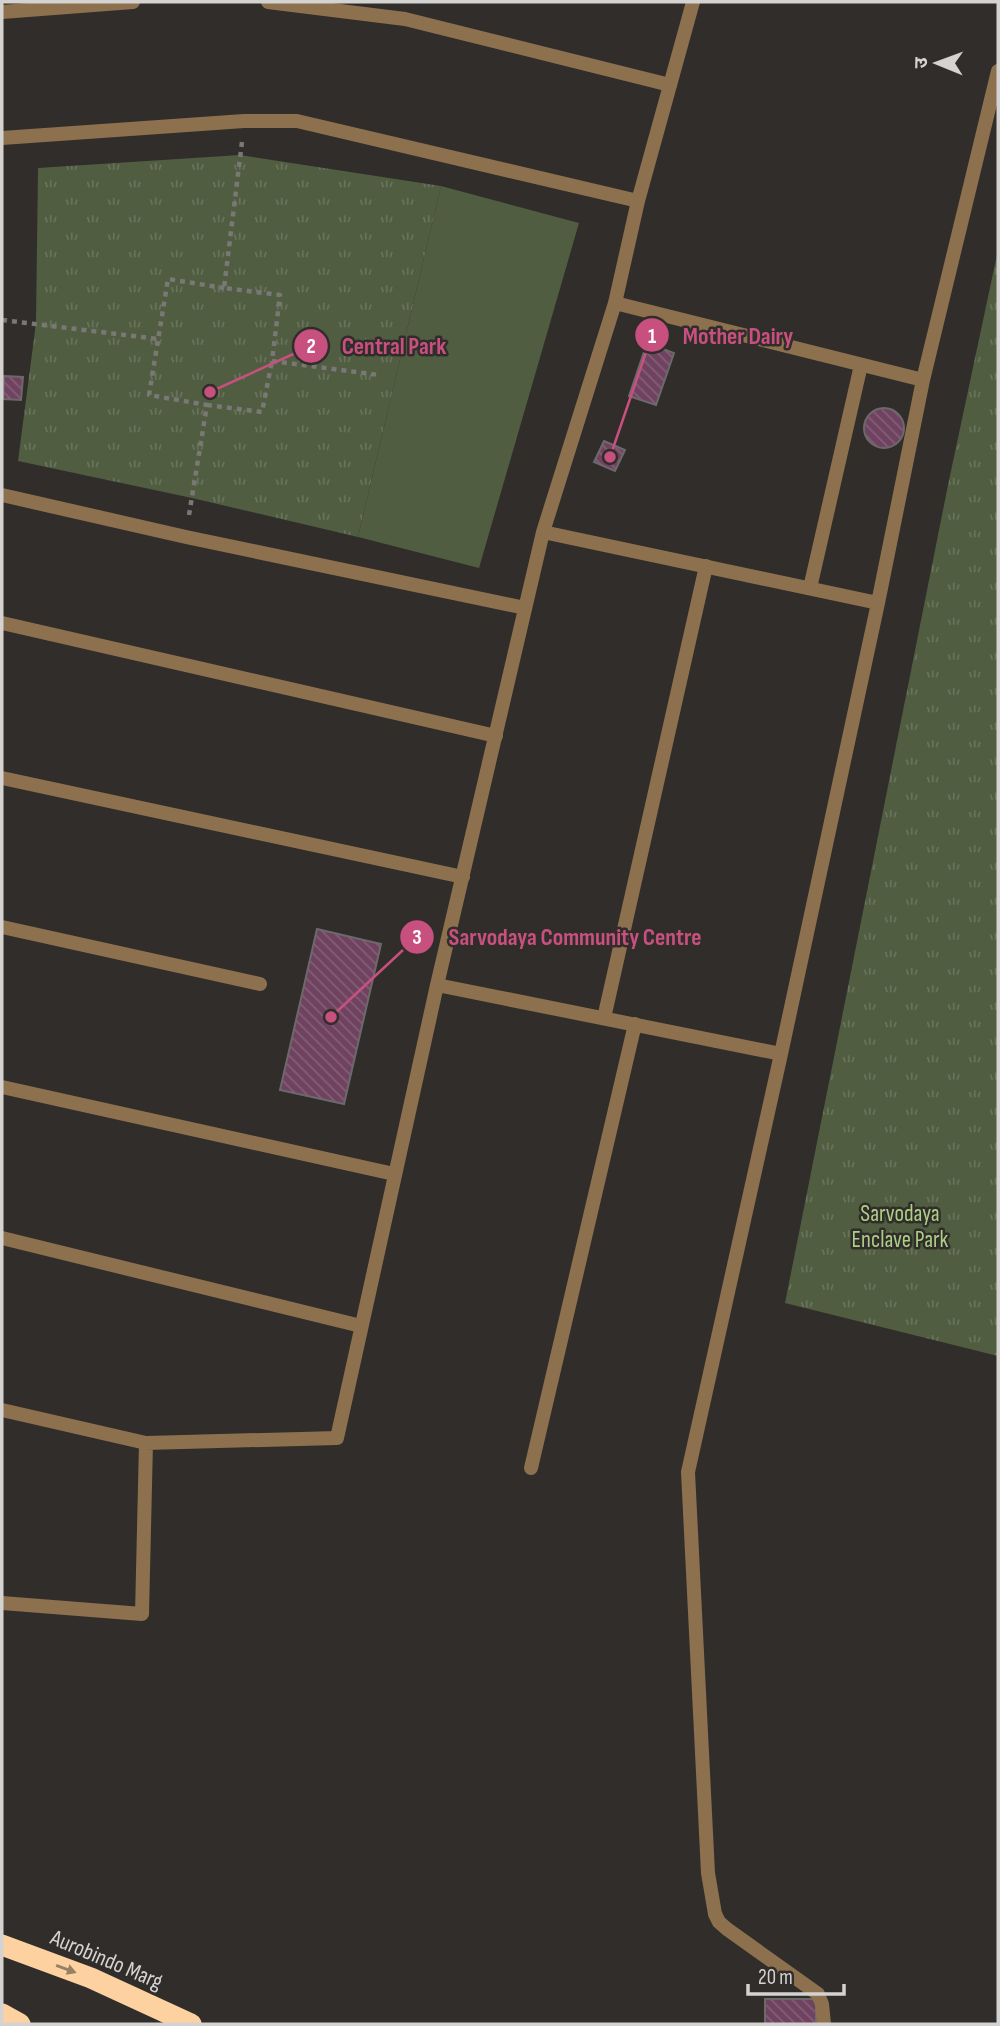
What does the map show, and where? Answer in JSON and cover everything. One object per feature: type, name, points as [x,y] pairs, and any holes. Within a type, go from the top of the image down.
[{"type":"highway","name":"Aurobindo Marg","points":[[2,1945],[91,1978],[191,2024]]},
{"type":"highway","points":[[2,2014],[20,2024]]},
{"type":"street","points":[[2,12],[133,2]]},
{"type":"street","points":[[268,2],[405,19],[670,85]]},
{"type":"street","points":[[2,1410],[146,1443],[337,1438],[394,1174],[543,532],[615,303],[638,201],[693,2]]},
{"type":"street","points":[[824,2024],[818,1994],[727,1930],[715,1914],[708,1873],[688,1472],[781,1054],[923,380],[998,71]]},
{"type":"street","points":[[2,138],[244,121],[297,121],[638,201]]},
{"type":"street","points":[[615,303],[923,380]]},
{"type":"street","points":[[810,588],[861,365]]},
{"type":"street","points":[[2,495],[186,537],[525,608]]},
{"type":"street","points":[[543,532],[878,603]]},
{"type":"street","points":[[604,1018],[706,566]]},
{"type":"street","points":[[2,623],[496,736]]},
{"type":"street","points":[[2,778],[463,877]]},
{"type":"street","points":[[2,927],[260,984]]},
{"type":"street","points":[[437,985],[781,1054]]},
{"type":"street","points":[[531,1468],[635,1024]]},
{"type":"street","points":[[2,1087],[394,1174]]},
{"type":"street","points":[[2,1238],[361,1326]]},
{"type":"street","points":[[2,1603],[142,1614],[146,1443]]},
{"type":"path","points":[[224,288],[244,121]]},
{"type":"path","points":[[168,279],[224,288],[281,295],[262,412],[149,395],[168,279]]},
{"type":"path","points":[[2,320],[158,339]]},
{"type":"path","points":[[272,361],[379,374]]},
{"type":"path","points":[[186,537],[207,404]]},
{"type":"green space","points":[[240,155],[441,186],[358,537],[18,461],[36,323],[38,168]]},
{"type":"green space","points":[[441,186],[579,223],[479,568],[358,537]]},
{"type":"green space","name":"Sarvodaya Enclave Park","points":[[998,250],[998,1356],[785,1303],[948,485]]},
{"type":"building","points":[[647,343],[674,353],[656,405],[629,396]]},
{"type":"building","points":[[4,376],[23,377],[21,400],[3,399]]},
{"type":"building","points":[[884,408],[892,409],[898,414],[903,420],[903,436],[898,442],[892,447],[884,448],[876,447],[870,442],[865,436],[864,428],[865,420],[870,414],[876,409]]},
{"type":"building","points":[[604,441],[625,450],[615,471],[594,462]]},
{"type":"building","points":[[317,929],[381,944],[344,1104],[280,1090]]},
{"type":"building","points":[[765,1999],[816,1999],[816,2024],[765,2024]]},
{"type":"place","name":"Central Park","points":[[210,392]]},
{"type":"place","name":"Mother Dairy","points":[[610,457]]},
{"type":"place","name":"Sarvodaya Community Centre","points":[[331,1017]]}]
